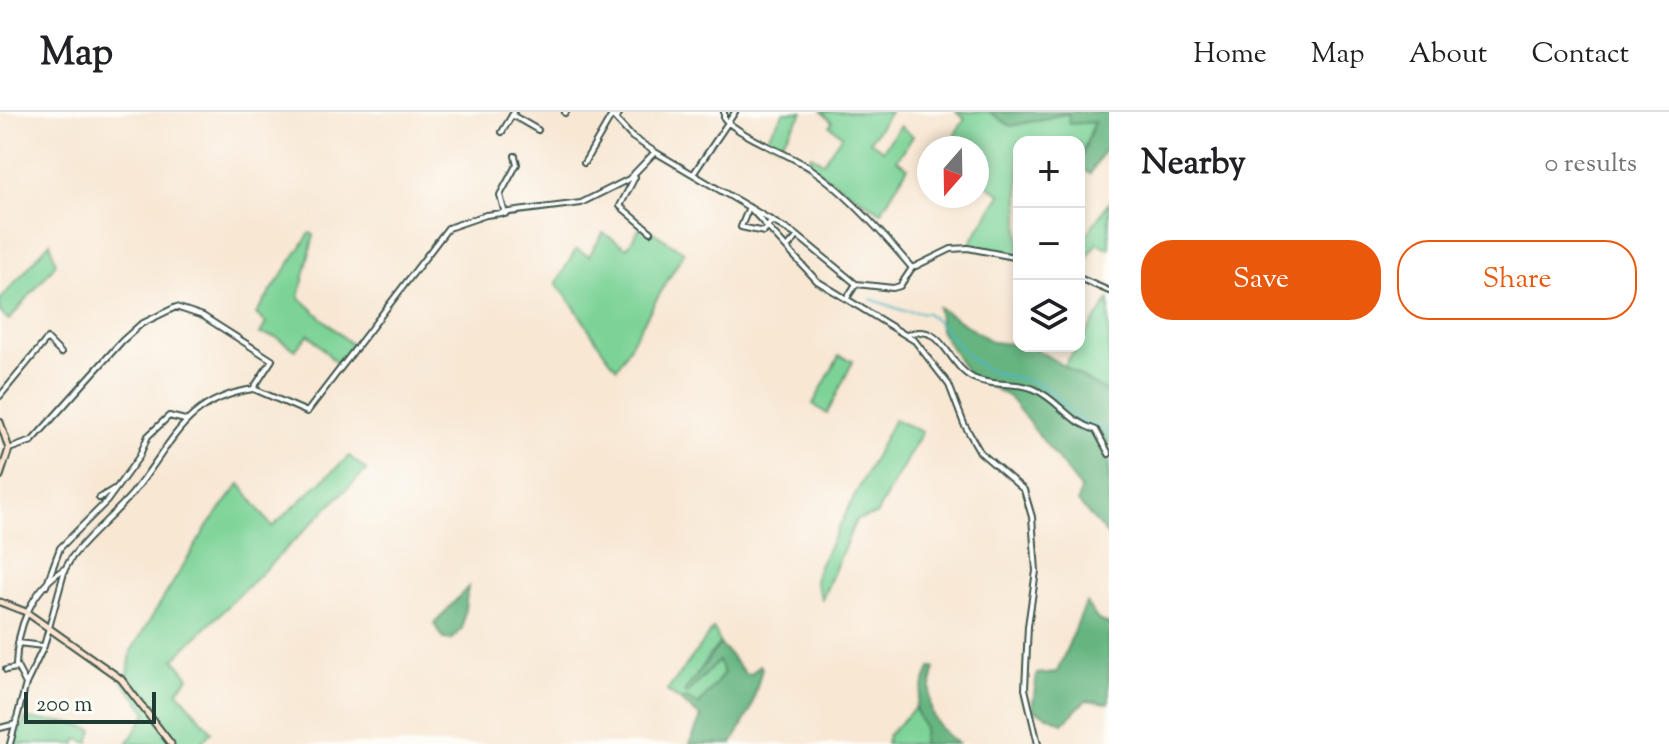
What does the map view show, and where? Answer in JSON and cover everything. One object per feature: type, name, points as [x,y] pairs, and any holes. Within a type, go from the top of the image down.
[{"type":"street","points":[[584,163],[612,115],[620,112]]},
{"type":"street","points":[[724,112],[727,123],[770,144],[839,188],[912,268]]},
{"type":"street","points":[[694,173],[735,112]]},
{"type":"street","points":[[502,132],[513,113],[538,130]]},
{"type":"street","points":[[612,115],[655,152],[798,236],[856,284],[900,286],[912,268],[951,249],[987,250],[1013,256]]},
{"type":"street","points":[[651,232],[620,206],[635,174],[655,152]]},
{"type":"street","points":[[505,214],[500,195],[519,164],[515,156]]},
{"type":"street","points":[[26,684],[16,668],[18,643],[26,612],[46,586],[65,569],[84,542],[133,493],[185,420],[223,396],[253,389],[307,412],[448,228],[486,215],[581,203],[635,174]]},
{"type":"street","points":[[749,207],[741,227],[761,232],[772,220]]},
{"type":"street","points":[[749,207],[817,281],[919,345],[949,385],[964,424],[980,452],[1017,482],[1029,502],[1036,571],[1028,626],[1025,689],[1038,744]]},
{"type":"street","points":[[787,248],[798,236]]},
{"type":"street","points":[[1084,280],[1109,291]]},
{"type":"street","points":[[847,298],[856,284]]},
{"type":"street","points":[[9,449],[32,441],[135,329],[176,307],[203,316],[272,360],[253,389]]},
{"type":"street","points":[[906,335],[916,331],[931,333],[943,342],[959,366],[976,379],[1041,392],[1077,424],[1096,430],[1109,454]]},
{"type":"street","points":[[0,396],[47,339],[61,353]]},
{"type":"street","points":[[46,586],[60,548],[116,488],[161,420],[169,416],[185,420]]},
{"type":"street","points":[[0,422],[9,449],[0,476]]},
{"type":"street","points":[[99,498],[116,488]]},
{"type":"street","points":[[10,744],[26,684],[49,631],[65,569]]},
{"type":"street","points":[[0,602],[26,612],[121,679],[171,744]]},
{"type":"street","points":[[18,643],[44,646]]},
{"type":"street","points":[[6,670],[16,668]]},
{"type":"street","points":[[0,728],[16,724]]},
{"type":"green space","points":[[784,112],[803,112],[779,146],[766,139]]},
{"type":"green space","points":[[822,112],[890,112],[870,141],[883,150],[900,126],[913,136],[897,160],[908,167],[881,212],[805,163],[811,155],[823,162],[842,135],[830,126],[832,122]]},
{"type":"green space","points":[[957,112],[989,112],[1011,126],[1069,113],[1069,124],[1095,122],[1085,145],[1085,136],[1013,136],[1013,255],[968,246],[1001,194],[989,186],[989,136],[956,136],[965,119]]},
{"type":"green space","points":[[989,112],[1109,112],[1109,143],[1090,174],[1085,170],[1085,148],[1094,122],[1069,124],[1068,113],[1011,126]]},
{"type":"green space","points":[[1109,202],[1109,249],[1097,243],[1085,262],[1085,237]]},
{"type":"green space","points":[[642,225],[684,252],[617,368],[556,284],[576,249],[589,256],[603,233],[627,248]]},
{"type":"green space","points":[[310,233],[314,235],[299,297],[354,347],[339,366],[309,334],[295,350],[276,337],[260,334],[266,323],[256,314]]},
{"type":"green space","points":[[50,242],[56,264],[9,320],[0,312],[0,300]]},
{"type":"green space","points":[[1109,300],[1109,384],[1104,391],[1064,366],[1074,352],[1085,352],[1085,335]]},
{"type":"green space","points":[[938,307],[992,342],[1013,344],[1013,352],[1041,352],[1109,394],[1109,537],[1078,502],[1081,489],[1009,397],[967,373],[940,330]]},
{"type":"green space","points":[[839,356],[853,361],[827,414],[813,404]]},
{"type":"green space","points":[[894,419],[922,432],[876,515],[856,520],[822,599],[815,581],[819,566]]},
{"type":"green space","points":[[349,456],[366,470],[174,659],[189,677],[177,691],[212,732],[199,744],[127,744],[147,712],[121,679],[128,675],[131,651],[207,527],[240,484],[272,527]]},
{"type":"green space","points":[[468,587],[462,629],[451,640],[444,639],[434,624]]},
{"type":"green space","points":[[1086,603],[1098,620],[1109,624],[1109,703],[1086,700],[1063,723],[1032,709],[1037,674],[1057,672]]},
{"type":"green space","points":[[714,628],[720,644],[709,655],[687,694],[718,660],[724,673],[699,705],[686,698],[681,701],[667,691]]},
{"type":"green space","points":[[720,644],[745,673],[751,674],[760,665],[762,668],[751,709],[732,744],[690,744],[701,717],[681,701],[685,698],[699,705],[724,673],[718,661],[687,694],[684,692]]},
{"type":"green space","points":[[930,668],[935,668],[930,701],[935,720],[958,744],[922,744],[924,728],[915,708]]},
{"type":"green space","points":[[915,708],[924,728],[922,744],[886,744],[888,735]]},
{"type":"green space","points":[[25,719],[72,723],[93,730],[89,743],[77,739],[76,744],[14,744]]},
{"type":"waterway","points":[[871,299],[904,311],[927,313],[977,364],[1046,388],[1077,418],[1109,435]]}]
